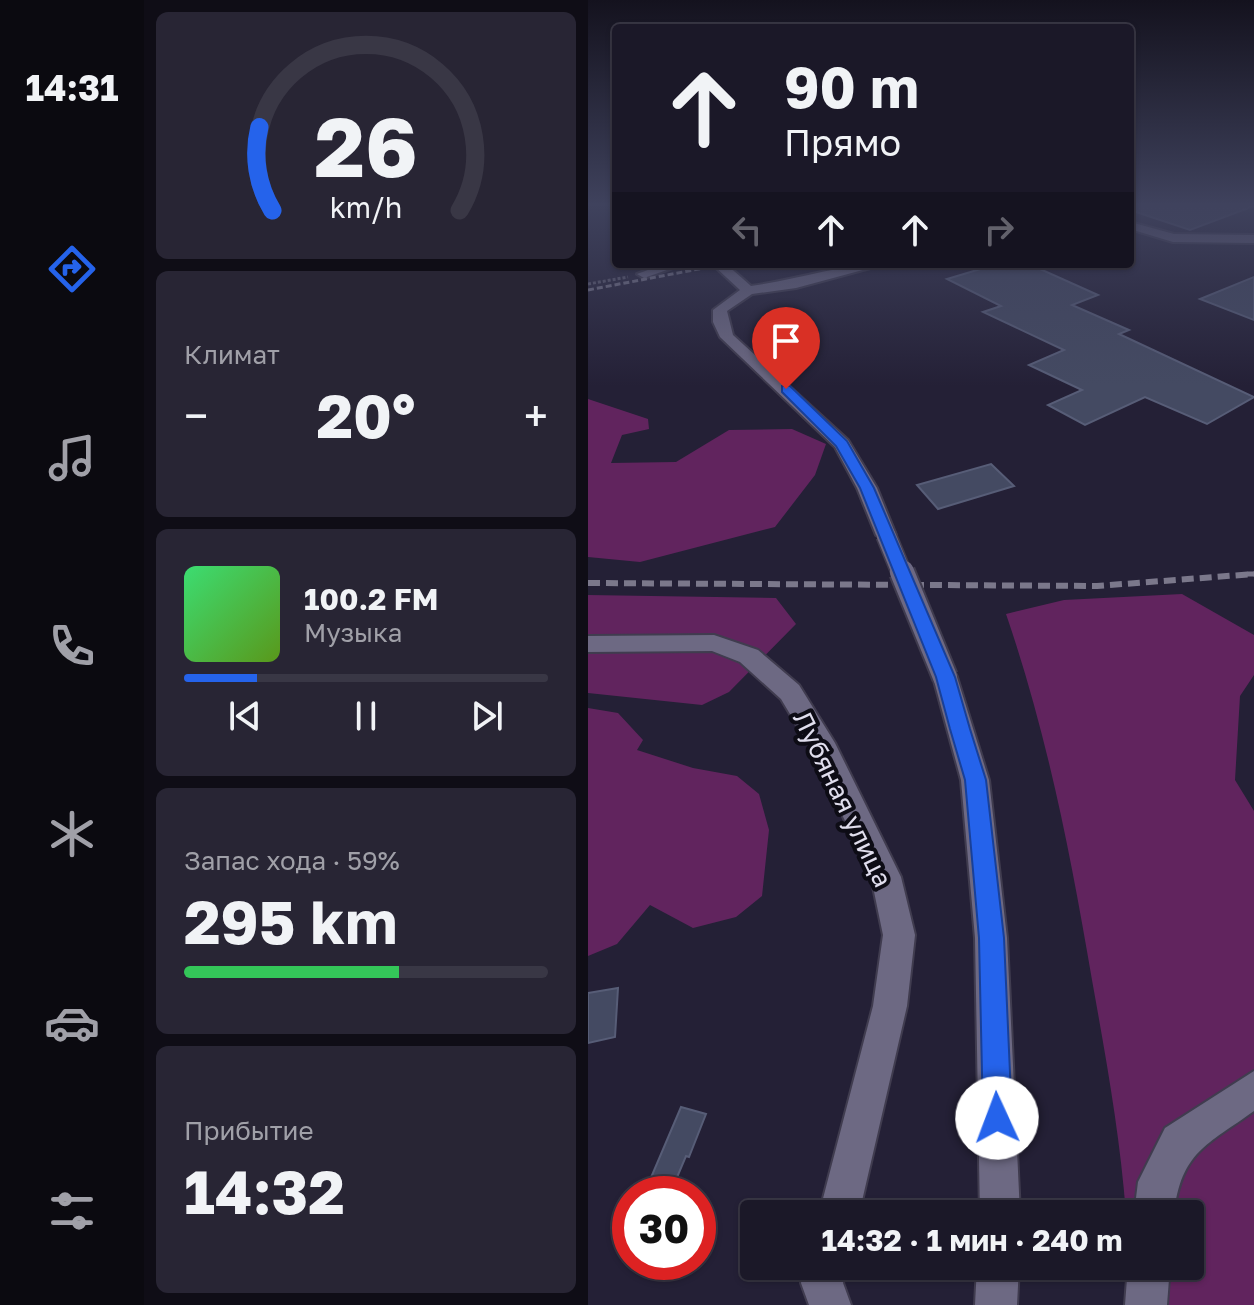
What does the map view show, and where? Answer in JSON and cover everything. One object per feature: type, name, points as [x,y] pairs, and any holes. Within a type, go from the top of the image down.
[{"type":"street","points":[[644,274],[664,268]]},
{"type":"street","points":[[723,268],[748,290]]},
{"type":"street","points":[[862,268],[796,284],[748,290],[720,310],[720,322],[727,337],[842,444],[867,488],[945,677],[975,780],[991,938],[1000,1200]]},
{"type":"street","name":"Лубяная улица","points":[[588,644],[714,643],[749,656],[790,692],[826,750],[886,877],[899,935],[890,1006],[842,1200]]},
{"type":"street","points":[[1156,1200],[1158,1182],[1179,1142],[1254,1089]]},
{"type":"street","points":[[996,1305],[997,1280]]},
{"type":"street","points":[[1146,1305],[1148,1280]]},
{"type":"path","points":[[588,284],[644,274]]},
{"type":"shaded area","points":[[588,399],[648,419],[649,429],[622,435],[611,463],[676,462],[729,430],[792,429],[826,444],[815,475],[775,527],[640,562],[588,557]]},
{"type":"shaded area","points":[[1182,594],[1254,635],[1254,675],[1240,696],[1235,780],[1254,811],[1254,1305],[1133,1305],[1131,1280],[1204,1280],[1204,1200],[1125,1200],[1112,1097],[1066,841],[1046,749],[1006,614],[1064,600]]},
{"type":"shaded area","points":[[588,595],[776,598],[796,624],[729,692],[702,705],[588,693]]},
{"type":"shaded area","points":[[588,708],[618,713],[643,740],[637,750],[693,768],[737,776],[759,794],[769,830],[762,896],[736,917],[693,928],[650,905],[617,944],[588,956]]},
{"type":"building","points":[[984,268],[1038,268],[1098,295],[1072,305],[1129,330],[1119,334],[1254,397],[1207,424],[1145,397],[1085,425],[1048,405],[1082,390],[1029,365],[1064,350],[983,312],[1001,306],[947,279]]},
{"type":"building","points":[[1254,277],[1254,320],[1200,299]]},
{"type":"building","points":[[991,464],[1014,486],[938,509],[917,485]]},
{"type":"building","points":[[618,988],[615,1037],[588,1043],[588,993]]},
{"type":"building","points":[[681,1107],[706,1114],[689,1157],[686,1156],[678,1176],[652,1176]]},
{"type":"railway","points":[[588,290],[704,268]]},
{"type":"railway","points":[[588,583],[1097,586],[1254,574],[1247,574]]},
{"type":"route","points":[[786,389],[842,444],[867,488],[945,677],[975,780],[991,938],[997,1118]]}]
